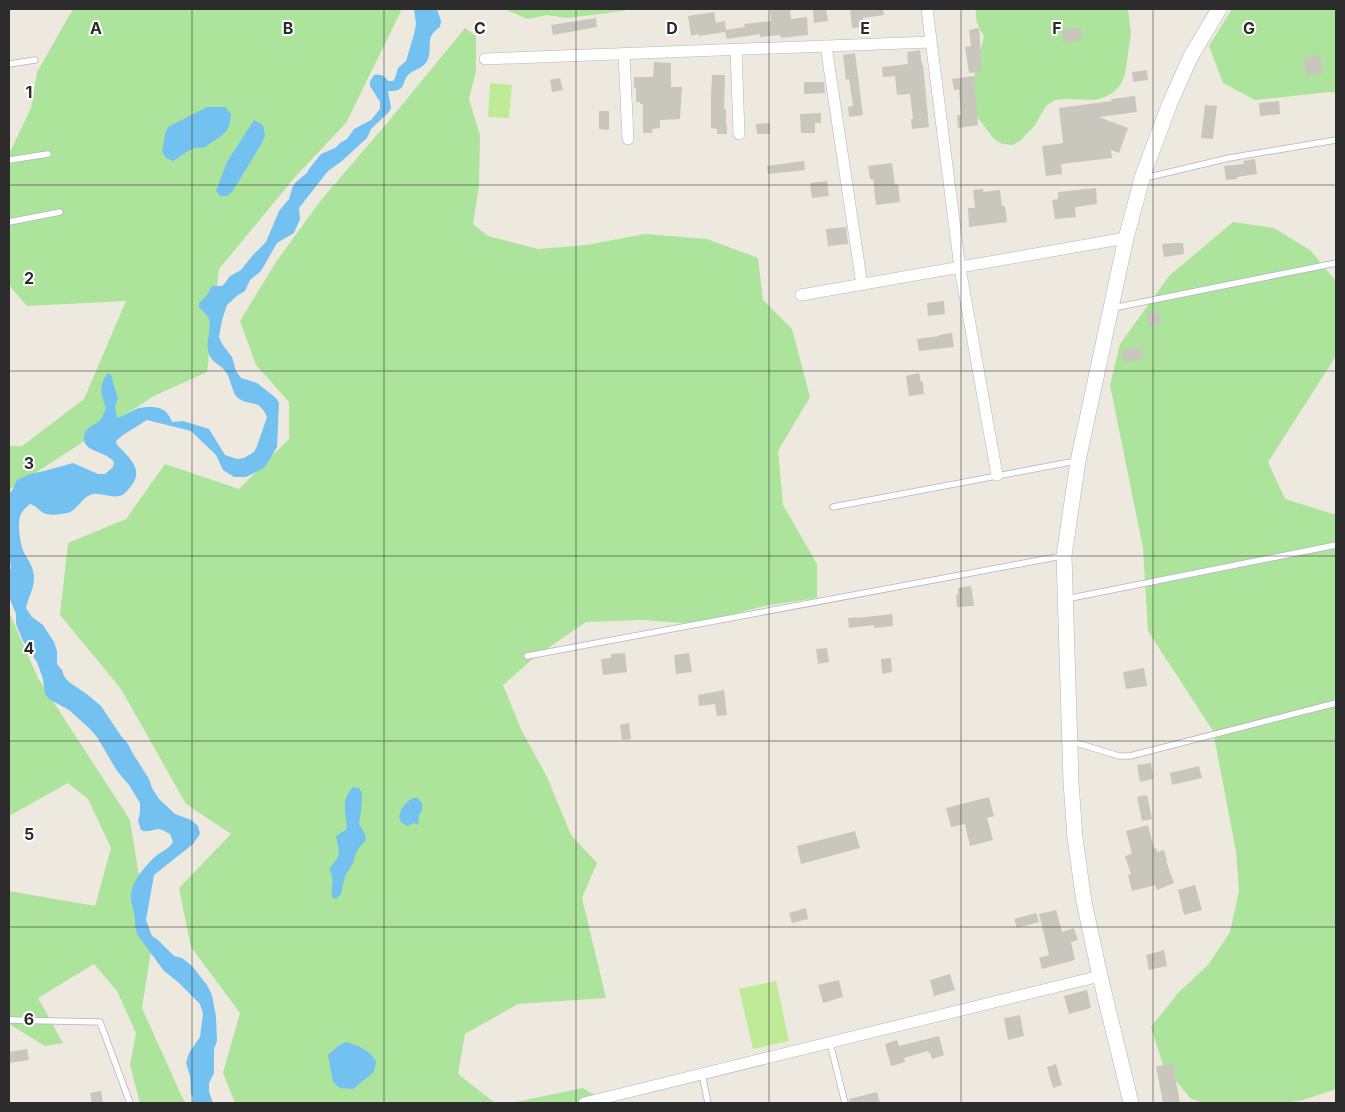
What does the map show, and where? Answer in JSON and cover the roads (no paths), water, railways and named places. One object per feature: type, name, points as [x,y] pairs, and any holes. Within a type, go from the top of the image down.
[{"type":"street","points":[[927,9],[960,268],[997,475]]},
{"type":"street","points":[[1131,1103],[1084,902],[1075,838],[1071,782],[1064,556],[1078,460],[1126,238],[1142,179],[1160,126],[1186,67],[1219,9]]},
{"type":"street","points":[[485,59],[931,42]]},
{"type":"street","points":[[826,46],[862,285]]},
{"type":"street","points":[[736,49],[739,134]]},
{"type":"street","points":[[624,54],[628,139]]},
{"type":"street","points":[[801,295],[1126,238]]},
{"type":"street","points":[[584,1103],[1100,976]]},
{"type":"lane","points":[[9,64],[35,60]]},
{"type":"lane","points":[[1142,179],[1229,158],[1336,140]]},
{"type":"lane","points":[[9,160],[48,154]]},
{"type":"lane","points":[[9,222],[60,212]]},
{"type":"lane","points":[[1111,308],[1336,262]]},
{"type":"lane","points":[[833,507],[1078,460]]},
{"type":"lane","points":[[1066,599],[1336,545]]},
{"type":"lane","points":[[527,656],[1064,556]]},
{"type":"lane","points":[[1070,741],[1119,756],[1130,756],[1336,703]]},
{"type":"lane","points":[[9,1020],[100,1022],[130,1103]]},
{"type":"lane","points":[[830,1043],[845,1103]]},
{"type":"lane","points":[[702,1074],[708,1103]]},
{"type":"water","points":[[414,9],[437,9],[441,21],[440,27],[430,38],[428,59],[421,67],[407,76],[399,90],[388,91],[391,108],[389,112],[371,129],[367,138],[328,171],[299,208],[300,219],[294,233],[277,243],[261,271],[250,280],[245,291],[227,305],[222,320],[219,337],[232,357],[236,371],[241,378],[257,383],[276,398],[279,403],[277,447],[264,468],[246,477],[234,477],[223,470],[216,455],[191,431],[147,420],[116,441],[117,445],[130,459],[136,469],[135,480],[125,493],[120,496],[93,494],[84,499],[72,511],[57,515],[46,514],[30,504],[20,516],[20,538],[24,553],[34,574],[33,586],[26,608],[32,617],[43,625],[54,642],[57,651],[57,664],[69,682],[101,706],[128,744],[159,799],[175,814],[191,820],[198,826],[200,834],[193,844],[154,875],[146,920],[152,936],[174,956],[182,958],[192,966],[207,985],[212,995],[216,1017],[217,1041],[214,1049],[214,1073],[209,1083],[209,1092],[213,1103],[192,1103],[190,1076],[186,1063],[189,1053],[200,1037],[203,1014],[200,1004],[164,971],[139,937],[131,901],[131,893],[135,881],[142,870],[173,842],[170,834],[162,830],[141,830],[138,821],[140,803],[129,785],[117,771],[97,737],[69,710],[49,699],[45,694],[43,679],[37,662],[23,641],[16,624],[16,614],[9,597],[9,572],[11,568],[9,556],[9,494],[17,480],[30,474],[73,463],[98,474],[105,474],[113,467],[114,462],[110,458],[88,447],[84,439],[87,430],[99,421],[106,408],[101,390],[108,373],[112,376],[118,398],[115,406],[117,418],[139,408],[160,408],[168,414],[172,422],[183,421],[209,429],[225,455],[237,459],[244,458],[254,452],[267,417],[264,411],[256,404],[244,401],[236,396],[227,374],[211,358],[208,348],[209,319],[199,307],[199,303],[207,295],[211,287],[222,286],[230,276],[241,270],[266,242],[279,211],[289,199],[293,186],[307,173],[321,154],[335,148],[347,139],[354,129],[371,120],[380,109],[380,102],[370,86],[370,81],[374,75],[379,75],[384,76],[388,81],[393,81],[398,68],[406,61],[416,24]]},
{"type":"water","points":[[207,107],[225,107],[231,114],[228,127],[223,135],[204,148],[191,149],[173,161],[166,158],[162,152],[168,127]]},
{"type":"water","points":[[254,120],[263,125],[265,135],[262,143],[232,192],[227,196],[220,196],[216,191],[227,162]]},
{"type":"water","points":[[353,787],[359,788],[362,793],[359,824],[366,840],[356,853],[353,863],[345,876],[341,894],[336,899],[332,897],[332,880],[329,869],[338,856],[339,850],[336,836],[347,829],[345,802]]},
{"type":"water","points":[[413,798],[418,798],[422,804],[422,810],[419,815],[418,825],[414,823],[407,826],[399,817],[405,804]]},
{"type":"water","points":[[346,1042],[367,1051],[376,1062],[374,1072],[353,1089],[340,1088],[333,1082],[328,1055]]}]
